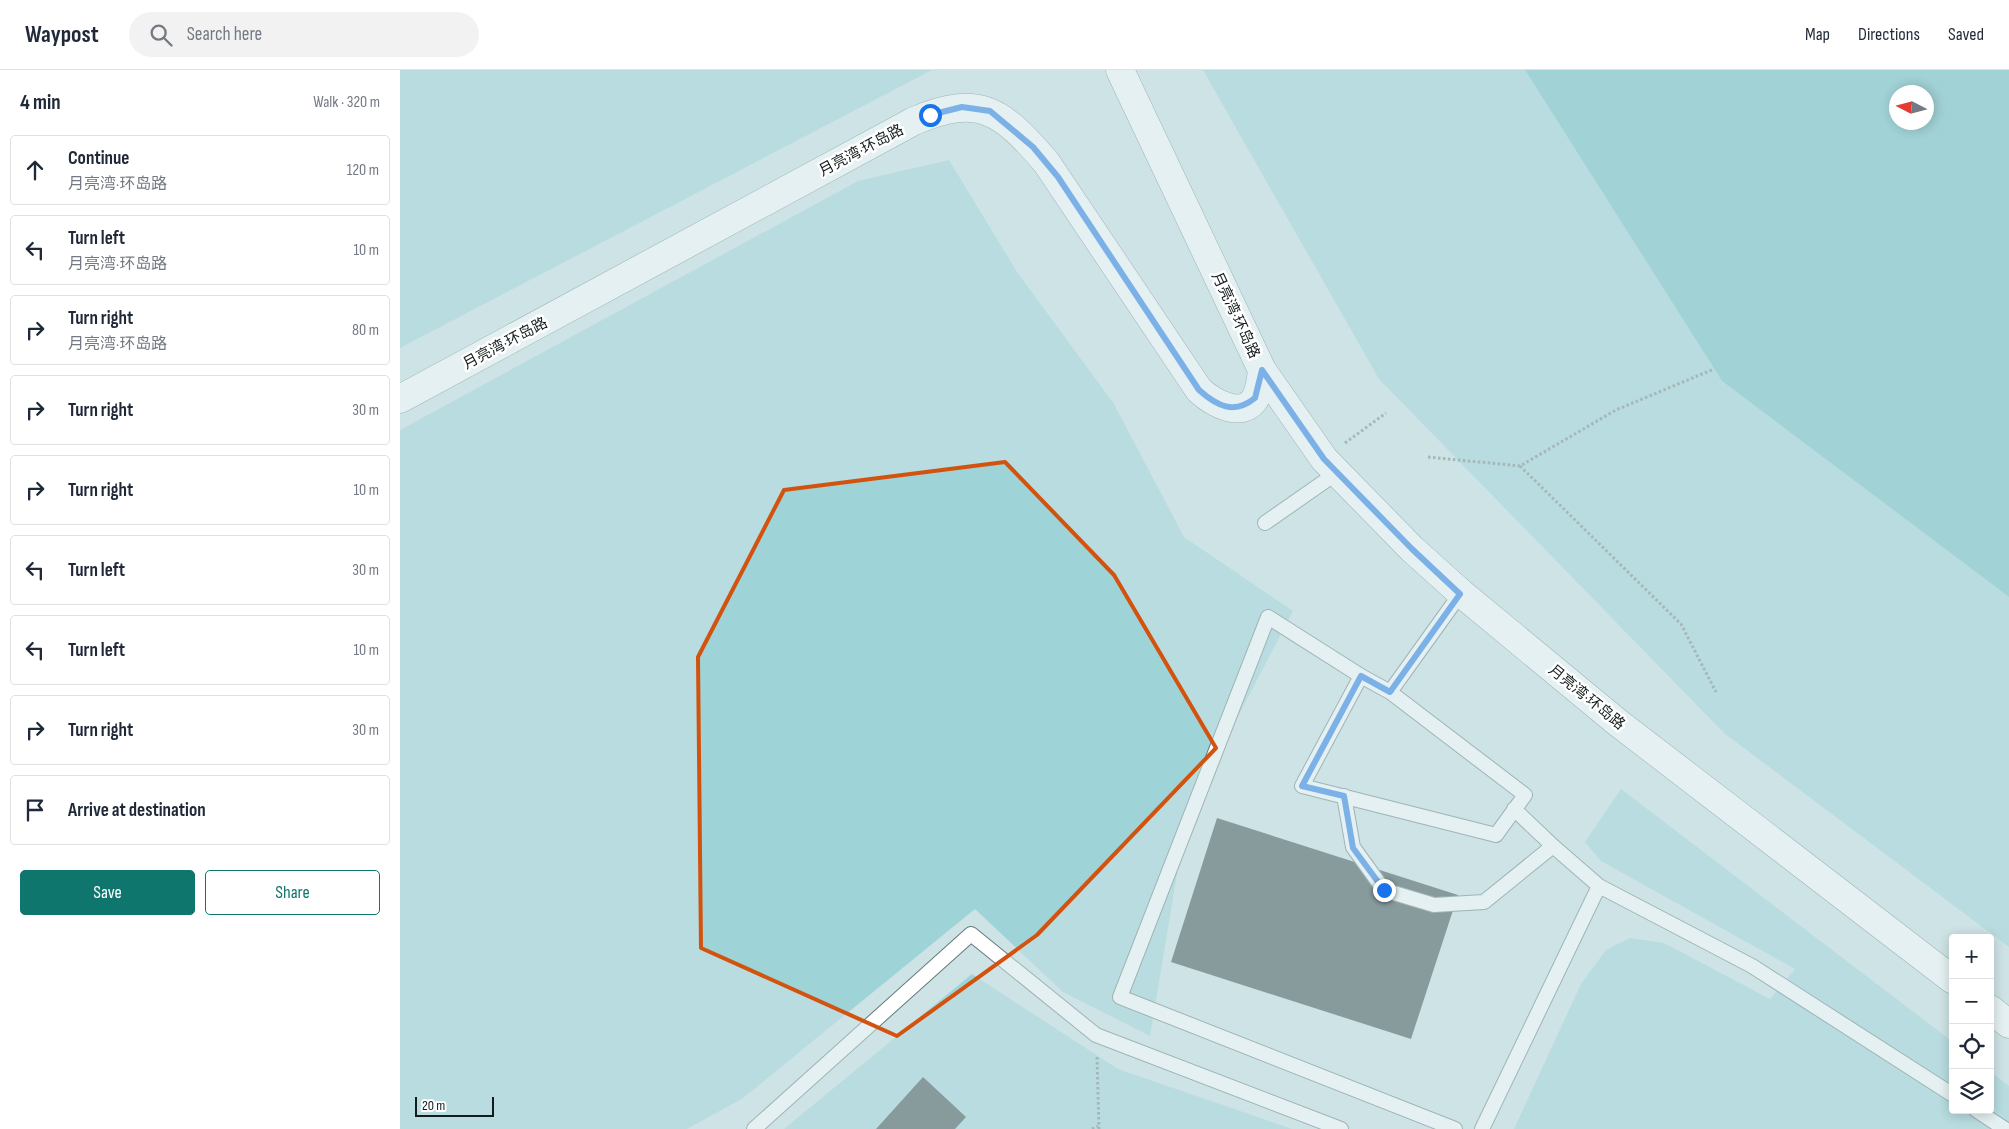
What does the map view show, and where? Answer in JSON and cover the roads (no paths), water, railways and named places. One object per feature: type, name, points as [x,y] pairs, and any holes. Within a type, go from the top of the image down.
[{"type":"street","name":"月亮湾·环岛路","points":[[1120,70],[1262,370],[1331,465],[1412,549],[1460,594],[1618,722],[1952,979]]},
{"type":"street","name":"月亮湾·环岛路","points":[[400,399],[914,121],[945,109],[962,107],[990,111],[1019,134],[1046,162],[1190,379],[1210,400],[1229,408],[1247,405],[1255,398],[1262,370]]},
{"type":"street","points":[[1994,1012],[2009,1024]]},
{"type":"lane","points":[[1265,523],[1331,465]]},
{"type":"lane","points":[[1390,692],[1460,594]]},
{"type":"lane","points":[[1361,676],[1302,786],[1496,835],[1525,795],[1390,692],[1361,676],[1268,617],[1120,997],[1455,1129]]},
{"type":"lane","points":[[1344,796],[1353,848],[1384,890],[1434,905],[1484,902],[1554,846]]},
{"type":"lane","points":[[1514,809],[1599,886],[1752,966],[1949,1093]]},
{"type":"lane","points":[[1482,1129],[1599,886]]},
{"type":"lane","points":[[754,1129],[971,934],[1096,1035],[1342,1129]]},
{"type":"lane","points":[[1982,1114],[2005,1129]]}]
